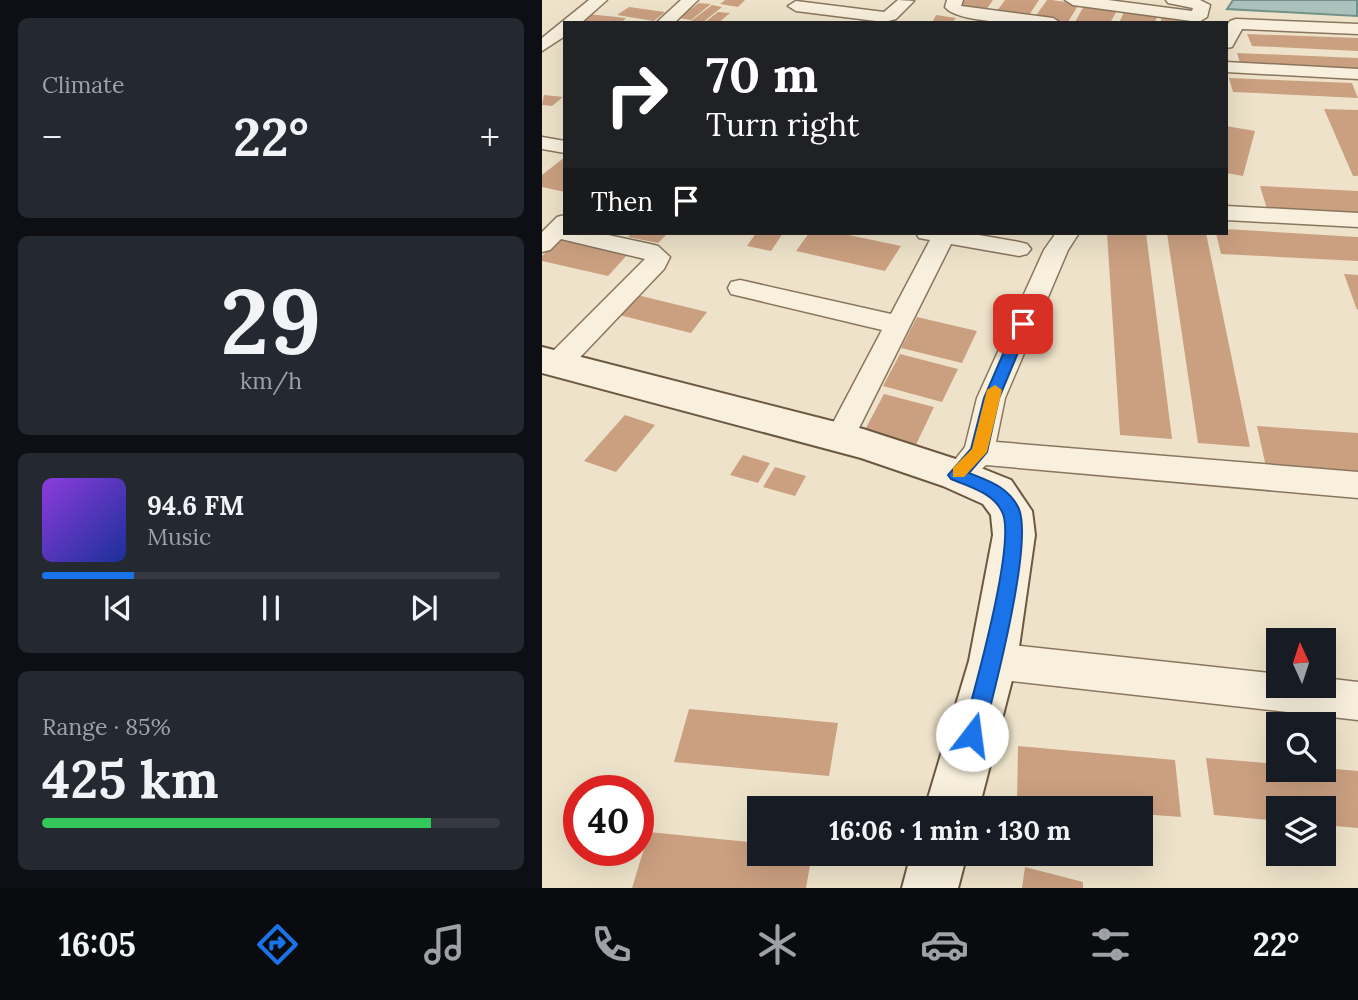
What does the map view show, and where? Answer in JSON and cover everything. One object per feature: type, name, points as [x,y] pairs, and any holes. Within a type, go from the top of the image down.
[{"type":"street","points":[[573,21],[599,0]]},
{"type":"street","points":[[666,21],[690,0]]},
{"type":"street","points":[[955,0],[953,7],[956,10],[1038,21]]},
{"type":"street","points":[[1073,0],[1199,18],[1202,5],[1174,0]]},
{"type":"street","points":[[795,7],[884,17],[890,16],[906,1]]},
{"type":"street","points":[[1228,39],[1236,24],[1358,29]]},
{"type":"street","points":[[542,46],[563,30]]},
{"type":"street","points":[[1228,67],[1358,74]]},
{"type":"street","points":[[542,143],[563,147]]},
{"type":"street","points":[[1228,213],[1358,220]]},
{"type":"street","points":[[549,362],[656,264],[659,257],[650,251],[573,235]]},
{"type":"street","points":[[840,438],[898,325],[939,235]]},
{"type":"street","points":[[944,235],[1019,249]]},
{"type":"street","points":[[968,463],[991,398],[1056,250],[1066,235]]},
{"type":"street","points":[[740,288],[898,325]]},
{"type":"street","points":[[549,362],[840,438],[968,463],[1358,485]]},
{"type":"street","points":[[955,796],[993,662],[1014,535],[1011,511],[997,492],[968,463]]},
{"type":"street","points":[[993,662],[1358,701]]},
{"type":"street","points":[[930,888],[936,866]]},
{"type":"water","points":[[1233,0],[1357,0],[1357,16],[1227,9]]},
{"type":"building","points":[[725,0],[745,0],[738,7],[720,4]]},
{"type":"building","points":[[959,0],[993,0],[986,10],[954,5]]},
{"type":"building","points":[[1005,0],[1039,0],[1029,15],[997,11]]},
{"type":"building","points":[[1047,0],[1079,4],[1069,21],[1035,17]]},
{"type":"building","points":[[699,3],[711,4],[691,20],[679,18]]},
{"type":"building","points":[[1085,4],[1118,9],[1111,21],[1076,21]]},
{"type":"building","points":[[712,5],[722,7],[704,21],[691,21]]},
{"type":"building","points":[[629,7],[665,12],[654,21],[617,15]]},
{"type":"building","points":[[1125,10],[1158,14],[1156,21],[1120,21]]},
{"type":"building","points":[[718,12],[730,13],[720,21],[707,21]]},
{"type":"building","points":[[588,14],[626,18],[623,21],[579,21]]},
{"type":"building","points":[[936,15],[956,18],[954,21],[933,21]]},
{"type":"building","points":[[1163,15],[1197,20],[1197,21],[1161,21]]},
{"type":"building","points":[[1247,34],[1358,38],[1358,51],[1252,46]]},
{"type":"building","points":[[1237,53],[1358,58],[1358,71],[1241,66]]},
{"type":"building","points":[[1229,78],[1352,83],[1358,98],[1233,92]]},
{"type":"building","points":[[544,95],[563,97],[552,106],[542,105]]},
{"type":"building","points":[[1324,109],[1358,110],[1358,176],[1353,176]]},
{"type":"building","points":[[1228,126],[1255,131],[1243,176],[1228,173]]},
{"type":"building","points":[[563,159],[563,192],[542,187],[542,175]]},
{"type":"building","points":[[1260,186],[1358,191],[1358,214],[1267,209]]},
{"type":"building","points":[[1228,229],[1358,237],[1358,261],[1221,254],[1216,235],[1228,235]]},
{"type":"building","points":[[630,235],[666,235],[658,243],[628,237]]},
{"type":"building","points":[[755,235],[782,235],[771,251],[747,246]]},
{"type":"building","points":[[808,235],[849,235],[901,246],[885,271],[796,251]]},
{"type":"building","points":[[1107,235],[1146,235],[1172,439],[1120,435]]},
{"type":"building","points":[[1167,235],[1206,235],[1250,447],[1198,443]]},
{"type":"building","points":[[560,239],[628,254],[608,276],[542,261],[542,256]]},
{"type":"building","points":[[1344,274],[1358,275],[1357,310]]},
{"type":"building","points":[[633,294],[707,312],[691,333],[615,314]]},
{"type":"building","points":[[917,317],[977,331],[962,363],[901,348]]},
{"type":"building","points":[[900,354],[958,369],[942,402],[883,386]]},
{"type":"building","points":[[884,394],[934,407],[912,453],[860,439]]},
{"type":"building","points":[[625,415],[655,425],[616,472],[584,461]]},
{"type":"building","points":[[1257,426],[1358,433],[1358,474],[1266,467]]},
{"type":"building","points":[[743,455],[770,463],[758,483],[730,475]]},
{"type":"building","points":[[775,467],[806,476],[795,496],[763,487]]},
{"type":"building","points":[[689,709],[838,723],[829,776],[674,762]]},
{"type":"building","points":[[1018,746],[1175,760],[1181,817],[1153,815],[1153,796],[1017,796]]},
{"type":"building","points":[[1206,758],[1266,763],[1266,782],[1336,782],[1336,769],[1358,771],[1358,828],[1336,826],[1336,796],[1266,796],[1266,820],[1214,815]]},
{"type":"building","points":[[654,832],[747,842],[747,866],[810,866],[806,888],[632,888],[639,866],[654,866]]},
{"type":"building","points":[[1025,867],[1083,882],[1083,888],[1022,888]]},
{"type":"slow traffic","points":[[958,473],[979,452],[995,390]]},
{"type":"route","points":[[972,735],[993,662],[1014,535],[1011,511],[997,492],[957,475],[979,452],[991,398],[1023,324]]}]
